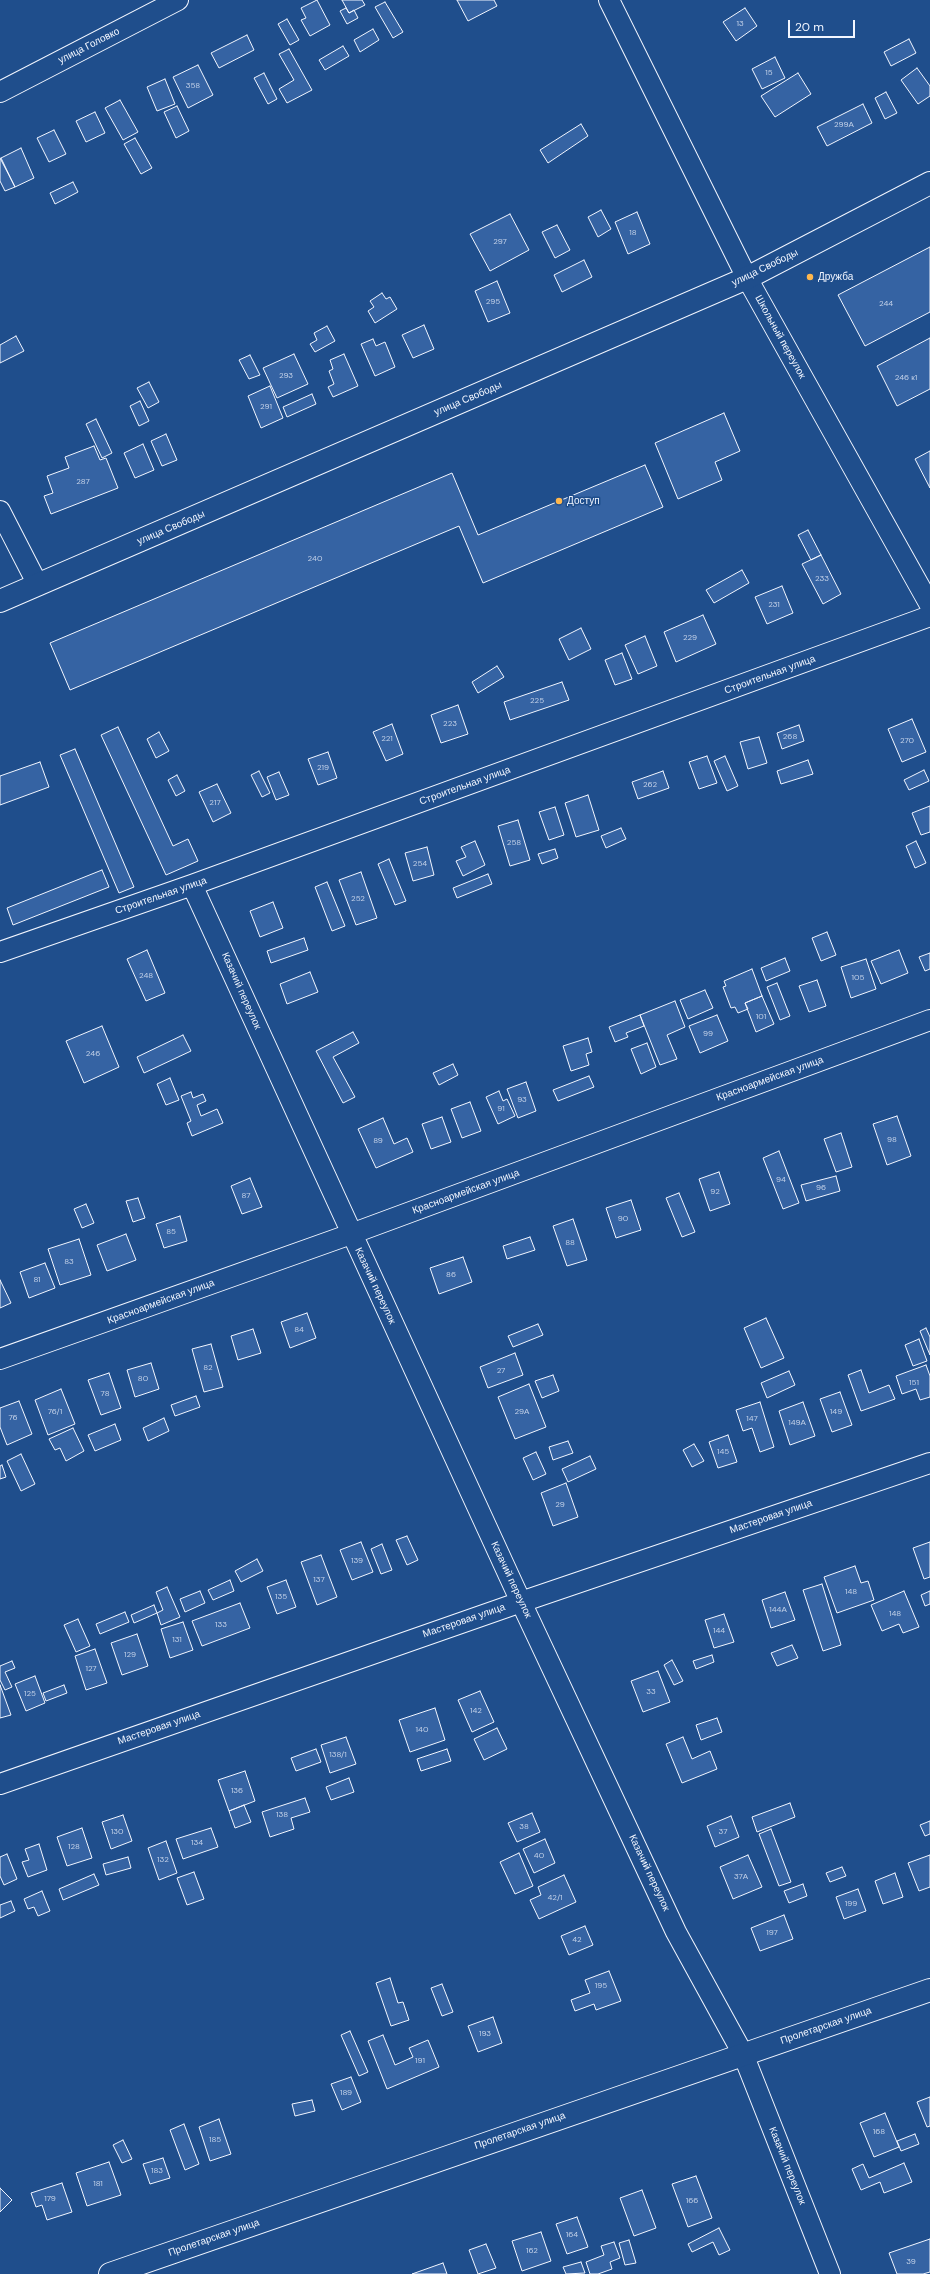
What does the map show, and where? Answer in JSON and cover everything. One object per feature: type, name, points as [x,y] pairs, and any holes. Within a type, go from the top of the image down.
[{"type":"main road","name":"улица Свободы","points":[[0,601],[747,278],[930,183]]},
{"type":"main road","name":"Пролетарская улица","points":[[110,2274],[930,1990]]},
{"type":"street","name":"улица Головко","points":[[0,92],[178,0]]},
{"type":"street","name":"Школьный переулок","points":[[609,0],[747,278],[930,605]]},
{"type":"street","points":[[0,511],[38,585]]},
{"type":"street","name":"Строительная улица","points":[[0,952],[192,885],[930,616]]},
{"type":"street","name":"Казачий переулок","points":[[192,885],[521,1602],[676,1932],[743,2054],[830,2274]]},
{"type":"street","name":"Красноармейская улица","points":[[0,1359],[351,1234],[930,1020]]},
{"type":"street","name":"Мастеровая улица","points":[[0,1784],[521,1602],[930,1462]]},
{"type":"building","points":[[317,0],[330,25],[310,36],[301,20],[306,18],[301,8]]},
{"type":"building","points":[[342,0],[362,0],[365,5],[349,13]]},
{"type":"building","points":[[457,0],[494,0],[497,6],[468,21]]},
{"type":"building","points":[[385,2],[403,32],[393,38],[375,7]]},
{"type":"building","points":[[346,8],[349,13],[354,10],[358,18],[347,24],[340,11]]},
{"type":"building","points":[[745,8],[757,26],[736,41],[723,22]]},
{"type":"building","points":[[287,19],[299,40],[290,45],[278,24]]},
{"type":"building","points":[[373,29],[379,40],[360,52],[354,40]]},
{"type":"building","points":[[247,35],[254,50],[219,68],[211,53]]},
{"type":"building","points":[[909,39],[916,53],[891,66],[884,52]]},
{"type":"building","points":[[343,46],[349,56],[325,70],[319,60]]},
{"type":"building","points":[[289,49],[312,90],[287,103],[279,89],[294,80],[279,54]]},
{"type":"building","points":[[775,57],[785,78],[762,89],[752,69]]},
{"type":"building","points":[[198,65],[213,95],[188,108],[173,77]]},
{"type":"building","points":[[917,68],[930,86],[930,96],[918,104],[901,80]]},
{"type":"building","points":[[264,73],[277,99],[268,104],[254,78]]},
{"type":"building","points":[[798,73],[811,94],[775,117],[761,96]]},
{"type":"building","points":[[165,79],[175,104],[157,111],[147,87]]},
{"type":"building","points":[[886,92],[897,113],[885,119],[875,98]]},
{"type":"building","points":[[120,100],[138,132],[123,140],[105,108]]},
{"type":"building","points":[[863,104],[872,123],[827,146],[817,127]]},
{"type":"building","points":[[177,106],[189,131],[176,138],[164,112]]},
{"type":"building","points":[[95,112],[105,133],[86,142],[76,121]]},
{"type":"building","points":[[581,124],[588,136],[548,163],[540,150]]},
{"type":"building","points":[[54,130],[66,154],[49,162],[37,138]]},
{"type":"building","points":[[135,138],[152,168],[141,174],[124,144]]},
{"type":"building","points":[[21,148],[34,178],[15,187],[1,158]]},
{"type":"building","points":[[0,158],[15,187],[5,191],[0,181]]},
{"type":"building","points":[[73,182],[78,192],[55,204],[50,193]]},
{"type":"building","points":[[601,210],[611,229],[598,237],[588,217]]},
{"type":"building","points":[[637,212],[650,244],[628,254],[615,222]]},
{"type":"building","points":[[510,214],[529,250],[490,271],[470,234]]},
{"type":"building","points":[[557,225],[570,250],[555,258],[542,232]]},
{"type":"building","points":[[930,247],[930,312],[865,346],[838,295]]},
{"type":"building","points":[[584,260],[592,277],[562,292],[554,275]]},
{"type":"building","points":[[497,281],[510,313],[488,322],[475,291]]},
{"type":"building","points":[[382,293],[386,299],[390,297],[397,309],[375,323],[368,311],[374,307],[370,301]]},
{"type":"building","points":[[424,325],[434,349],[413,358],[402,335]]},
{"type":"building","points":[[327,326],[335,341],[315,352],[310,344],[317,340],[314,333]]},
{"type":"building","points":[[16,336],[24,351],[0,363],[0,345]]},
{"type":"building","points":[[930,338],[930,389],[897,406],[877,366]]},
{"type":"building","points":[[373,339],[376,346],[385,342],[395,367],[375,376],[361,344]]},
{"type":"building","points":[[294,354],[308,384],[277,398],[263,368]]},
{"type":"building","points":[[344,354],[358,386],[333,397],[328,387],[334,384],[329,371],[333,369],[330,360]]},
{"type":"building","points":[[250,355],[260,375],[249,379],[239,360]]},
{"type":"building","points":[[149,382],[159,402],[148,408],[137,388]]},
{"type":"building","points":[[270,386],[283,418],[261,428],[248,396]]},
{"type":"building","points":[[312,394],[316,404],[287,417],[283,407]]},
{"type":"building","points":[[140,401],[149,421],[139,426],[130,406]]},
{"type":"building","points":[[724,413],[740,451],[715,462],[722,480],[678,499],[655,443]]},
{"type":"building","points":[[96,419],[112,453],[102,458],[86,424]]},
{"type":"building","points":[[166,434],[177,460],[162,466],[151,441]]},
{"type":"building","points":[[143,444],[154,470],[135,478],[124,453]]},
{"type":"building","points":[[94,446],[100,460],[106,458],[118,488],[51,514],[44,496],[53,493],[47,476],[69,468],[65,457]]},
{"type":"building","points":[[930,451],[930,488],[915,459]]},
{"type":"building","points":[[645,465],[663,507],[483,583],[459,526],[70,690],[50,643],[452,473],[478,535]]},
{"type":"building","points":[[808,530],[821,555],[811,560],[798,535]]},
{"type":"building","points":[[821,555],[841,594],[823,604],[802,564]]},
{"type":"building","points":[[742,570],[749,583],[714,603],[706,590]]},
{"type":"building","points":[[782,586],[793,613],[767,624],[755,597]]},
{"type":"building","points":[[703,615],[716,644],[676,662],[664,632]]},
{"type":"building","points":[[581,628],[591,649],[569,660],[559,639]]},
{"type":"building","points":[[645,636],[657,666],[638,674],[625,645]]},
{"type":"building","points":[[622,653],[632,679],[615,685],[605,660]]},
{"type":"building","points":[[497,666],[504,677],[478,693],[472,682]]},
{"type":"building","points":[[562,682],[569,700],[510,720],[504,702]]},
{"type":"building","points":[[458,705],[468,734],[441,743],[431,715]]},
{"type":"building","points":[[912,719],[926,752],[902,762],[888,729]]},
{"type":"building","points":[[392,724],[403,754],[386,761],[373,732]]},
{"type":"building","points":[[799,725],[804,741],[782,749],[777,733]]},
{"type":"building","points":[[118,727],[173,846],[188,839],[198,861],[166,875],[101,735]]},
{"type":"building","points":[[159,732],[169,751],[156,758],[147,739]]},
{"type":"building","points":[[759,737],[767,763],[748,769],[740,742]]},
{"type":"building","points":[[75,749],[134,887],[119,893],[60,755]]},
{"type":"building","points":[[328,752],[337,778],[318,785],[308,759]]},
{"type":"building","points":[[707,756],[717,783],[699,789],[689,762]]},
{"type":"building","points":[[725,756],[738,786],[727,791],[714,761]]},
{"type":"building","points":[[808,760],[813,774],[781,784],[777,771]]},
{"type":"building","points":[[40,762],[49,787],[0,805],[0,776]]},
{"type":"building","points":[[924,770],[929,781],[909,790],[904,780]]},
{"type":"building","points":[[259,771],[270,793],[262,797],[251,775]]},
{"type":"building","points":[[663,771],[669,788],[638,799],[632,782]]},
{"type":"building","points":[[279,772],[289,795],[276,800],[267,777]]},
{"type":"building","points":[[177,775],[185,791],[176,796],[168,780]]},
{"type":"building","points":[[217,784],[231,813],[213,822],[199,792]]},
{"type":"building","points":[[588,795],[599,830],[576,837],[565,803]]},
{"type":"building","points":[[930,806],[930,832],[921,835],[912,813]]},
{"type":"building","points":[[555,807],[564,835],[549,840],[539,812]]},
{"type":"building","points":[[518,820],[530,860],[510,866],[498,826]]},
{"type":"building","points":[[621,828],[626,839],[606,848],[601,836]]},
{"type":"building","points":[[475,841],[485,865],[463,876],[456,861],[466,857],[461,847]]},
{"type":"building","points":[[916,841],[926,863],[915,868],[906,846]]},
{"type":"building","points":[[427,847],[434,875],[413,881],[405,853]]},
{"type":"building","points":[[555,849],[558,858],[542,864],[538,854]]},
{"type":"building","points":[[389,859],[406,901],[395,905],[378,864]]},
{"type":"building","points":[[102,870],[109,887],[13,925],[7,908]]},
{"type":"building","points":[[361,872],[377,918],[356,925],[339,880]]},
{"type":"building","points":[[488,874],[492,884],[457,898],[453,888]]},
{"type":"building","points":[[327,882],[345,926],[332,931],[315,887]]},
{"type":"building","points":[[273,902],[283,928],[260,937],[250,911]]},
{"type":"building","points":[[827,932],[836,955],[821,961],[812,938]]},
{"type":"building","points":[[304,938],[308,950],[271,963],[267,951]]},
{"type":"building","points":[[147,950],[165,993],[146,1001],[127,959]]},
{"type":"building","points":[[899,950],[908,973],[881,984],[871,961]]},
{"type":"building","points":[[930,953],[930,969],[925,971],[919,957]]},
{"type":"building","points":[[785,958],[790,971],[766,981],[761,968]]},
{"type":"building","points":[[866,959],[876,989],[851,998],[841,967]]},
{"type":"building","points":[[752,969],[762,996],[745,1003],[748,1009],[738,1013],[735,1007],[731,1008],[723,987],[726,986],[724,981]]},
{"type":"building","points":[[310,972],[318,992],[287,1004],[280,984]]},
{"type":"building","points":[[817,980],[826,1006],[809,1012],[799,986]]},
{"type":"building","points":[[777,983],[790,1016],[780,1020],[767,987]]},
{"type":"building","points":[[705,990],[713,1008],[688,1019],[680,1000]]},
{"type":"building","points":[[762,996],[774,1024],[756,1032],[745,1003]]},
{"type":"building","points":[[675,1001],[685,1027],[667,1035],[677,1059],[660,1065],[640,1015]]},
{"type":"building","points":[[640,1015],[644,1026],[626,1033],[628,1037],[615,1042],[609,1027]]},
{"type":"building","points":[[717,1015],[728,1041],[700,1053],[689,1026]]},
{"type":"building","points":[[102,1026],[119,1067],[84,1083],[66,1041]]},
{"type":"building","points":[[353,1032],[359,1043],[333,1057],[355,1097],[343,1103],[316,1051]]},
{"type":"building","points":[[183,1035],[191,1051],[144,1073],[137,1057]]},
{"type":"building","points":[[588,1038],[592,1052],[586,1054],[589,1065],[571,1071],[563,1046]]},
{"type":"building","points":[[647,1043],[656,1067],[641,1074],[631,1049]]},
{"type":"building","points":[[453,1064],[458,1075],[439,1085],[433,1073]]},
{"type":"building","points":[[589,1076],[594,1087],[558,1101],[553,1090]]},
{"type":"building","points":[[170,1078],[179,1100],[166,1105],[157,1084]]},
{"type":"building","points":[[526,1082],[536,1111],[518,1118],[507,1089]]},
{"type":"building","points":[[499,1091],[503,1101],[507,1099],[515,1116],[498,1124],[486,1097]]},
{"type":"building","points":[[191,1092],[193,1098],[203,1094],[206,1101],[197,1105],[201,1116],[217,1109],[223,1123],[192,1136],[187,1123],[191,1121],[181,1096]]},
{"type":"building","points":[[470,1102],[481,1131],[462,1138],[451,1109]]},
{"type":"building","points":[[897,1116],[911,1156],[887,1165],[873,1124]]},
{"type":"building","points":[[442,1117],[451,1142],[431,1149],[422,1124]]},
{"type":"building","points":[[383,1118],[394,1144],[407,1138],[413,1152],[376,1168],[358,1129]]},
{"type":"building","points":[[841,1133],[852,1167],[836,1172],[824,1139]]},
{"type":"building","points":[[779,1151],[799,1203],[783,1209],[763,1158]]},
{"type":"building","points":[[719,1172],[730,1204],[710,1211],[699,1179]]},
{"type":"building","points":[[836,1176],[840,1191],[806,1201],[801,1185]]},
{"type":"building","points":[[250,1178],[262,1207],[242,1214],[231,1186]]},
{"type":"building","points":[[679,1193],[695,1232],[682,1237],[666,1198]]},
{"type":"building","points":[[138,1198],[145,1218],[133,1222],[126,1201]]},
{"type":"building","points":[[631,1200],[641,1230],[616,1238],[606,1208]]},
{"type":"building","points":[[86,1204],[94,1223],[82,1228],[74,1209]]},
{"type":"building","points":[[180,1216],[187,1241],[164,1248],[156,1224]]},
{"type":"building","points":[[573,1219],[587,1260],[567,1266],[553,1226]]},
{"type":"building","points":[[126,1234],[136,1260],[107,1271],[97,1245]]},
{"type":"building","points":[[530,1237],[535,1250],[507,1259],[503,1246]]},
{"type":"building","points":[[79,1239],[91,1275],[60,1285],[48,1249]]},
{"type":"building","points":[[463,1257],[472,1282],[439,1294],[430,1268]]},
{"type":"building","points":[[45,1263],[55,1288],[29,1298],[20,1272]]},
{"type":"building","points":[[0,1280],[11,1303],[0,1308]]},
{"type":"building","points":[[307,1313],[316,1338],[290,1348],[281,1322]]},
{"type":"building","points":[[766,1318],[784,1358],[761,1368],[744,1328]]},
{"type":"building","points":[[538,1324],[543,1335],[513,1347],[508,1336]]},
{"type":"building","points":[[926,1328],[930,1337],[930,1355],[920,1331]]},
{"type":"building","points":[[253,1329],[261,1353],[238,1360],[231,1336]]},
{"type":"building","points":[[919,1339],[927,1361],[913,1366],[905,1345]]},
{"type":"building","points":[[211,1344],[223,1387],[204,1392],[192,1349]]},
{"type":"building","points":[[515,1353],[523,1375],[488,1388],[480,1367]]},
{"type":"building","points":[[151,1363],[159,1389],[135,1397],[127,1370]]},
{"type":"building","points":[[926,1365],[930,1376],[930,1397],[920,1400],[916,1389],[902,1394],[896,1376]]},
{"type":"building","points":[[861,1370],[869,1393],[889,1385],[895,1399],[861,1411],[848,1375]]},
{"type":"building","points":[[789,1371],[795,1385],[767,1398],[761,1383]]},
{"type":"building","points":[[109,1373],[121,1408],[101,1415],[88,1380]]},
{"type":"building","points":[[553,1375],[559,1391],[542,1398],[535,1381]]},
{"type":"building","points":[[529,1384],[546,1427],[515,1439],[498,1397]]},
{"type":"building","points":[[61,1389],[75,1424],[48,1435],[35,1400]]},
{"type":"building","points":[[840,1392],[852,1425],[832,1432],[820,1399]]},
{"type":"building","points":[[196,1396],[200,1407],[175,1416],[171,1405]]},
{"type":"building","points":[[19,1401],[32,1434],[7,1445],[0,1427],[0,1408]]},
{"type":"building","points":[[760,1402],[774,1447],[760,1452],[752,1428],[743,1431],[736,1410]]},
{"type":"building","points":[[803,1402],[815,1436],[790,1445],[779,1411]]},
{"type":"building","points":[[164,1418],[169,1431],[148,1441],[143,1428]]},
{"type":"building","points":[[115,1424],[121,1440],[95,1451],[88,1435]]},
{"type":"building","points":[[73,1428],[84,1451],[66,1461],[60,1448],[55,1450],[49,1439]]},
{"type":"building","points":[[728,1435],[737,1462],[718,1468],[709,1442]]},
{"type":"building","points":[[568,1441],[573,1453],[553,1460],[549,1447]]},
{"type":"building","points":[[694,1444],[704,1461],[692,1467],[683,1450]]},
{"type":"building","points":[[536,1452],[546,1474],[533,1480],[523,1458]]},
{"type":"building","points":[[21,1454],[35,1484],[21,1491],[7,1461]]},
{"type":"building","points":[[590,1456],[596,1469],[568,1482],[562,1469]]},
{"type":"building","points":[[2,1465],[6,1477],[0,1479],[0,1466]]},
{"type":"building","points":[[566,1483],[578,1517],[553,1526],[541,1493]]},
{"type":"building","points":[[407,1536],[418,1560],[407,1565],[396,1540]]},
{"type":"building","points":[[361,1542],[373,1572],[352,1580],[340,1550]]},
{"type":"building","points":[[930,1542],[930,1577],[924,1579],[913,1548]]},
{"type":"building","points":[[382,1544],[392,1570],[381,1574],[371,1549]]},
{"type":"building","points":[[321,1555],[337,1597],[317,1605],[301,1562]]},
{"type":"building","points":[[257,1559],[263,1571],[241,1582],[235,1571]]},
{"type":"building","points":[[855,1566],[861,1583],[868,1581],[874,1600],[837,1613],[824,1577]]},
{"type":"building","points":[[230,1580],[234,1591],[213,1600],[208,1590]]},
{"type":"building","points":[[286,1580],[296,1607],[277,1614],[267,1587]]},
{"type":"building","points":[[822,1584],[841,1645],[823,1651],[803,1590]]},
{"type":"building","points":[[167,1587],[180,1617],[161,1625],[157,1613],[163,1610],[156,1592]]},
{"type":"building","points":[[200,1591],[205,1603],[185,1612],[180,1599]]},
{"type":"building","points":[[904,1591],[919,1627],[903,1633],[899,1624],[882,1631],[871,1605]]},
{"type":"building","points":[[930,1591],[930,1604],[925,1606],[921,1595]]},
{"type":"building","points":[[785,1592],[795,1620],[771,1628],[762,1600]]},
{"type":"building","points":[[240,1603],[250,1628],[202,1646],[192,1621]]},
{"type":"building","points":[[154,1605],[157,1613],[134,1623],[131,1615]]},
{"type":"building","points":[[125,1612],[129,1622],[100,1634],[96,1624]]},
{"type":"building","points":[[724,1614],[734,1642],[714,1648],[705,1620]]},
{"type":"building","points":[[78,1619],[90,1646],[76,1652],[64,1625]]},
{"type":"building","points":[[183,1622],[193,1650],[170,1658],[161,1629]]},
{"type":"building","points":[[137,1634],[148,1666],[122,1675],[111,1643]]},
{"type":"building","points":[[792,1645],[798,1658],[777,1666],[771,1653]]},
{"type":"building","points":[[95,1649],[107,1683],[86,1690],[75,1656]]},
{"type":"building","points":[[712,1655],[714,1662],[696,1669],[693,1661]]},
{"type":"building","points":[[672,1660],[683,1681],[674,1685],[664,1665]]},
{"type":"building","points":[[12,1661],[15,1668],[5,1672],[12,1687],[5,1690],[0,1680],[0,1666]]},
{"type":"building","points":[[658,1671],[670,1702],[643,1712],[631,1681]]},
{"type":"building","points":[[35,1676],[45,1703],[26,1711],[15,1684]]},
{"type":"building","points":[[0,1685],[11,1715],[0,1718]]},
{"type":"building","points":[[64,1685],[67,1693],[46,1701],[43,1693]]},
{"type":"building","points":[[480,1691],[494,1722],[472,1732],[458,1700]]},
{"type":"building","points":[[435,1708],[445,1740],[410,1752],[399,1720]]},
{"type":"building","points":[[717,1718],[722,1732],[701,1740],[696,1725]]},
{"type":"building","points":[[497,1728],[507,1749],[484,1760],[474,1739]]},
{"type":"building","points":[[346,1737],[356,1764],[330,1773],[321,1745]]},
{"type":"building","points":[[683,1737],[692,1759],[710,1751],[717,1769],[682,1783],[666,1744]]},
{"type":"building","points":[[316,1749],[321,1762],[296,1771],[291,1758]]},
{"type":"building","points":[[447,1749],[451,1761],[421,1771],[417,1759]]},
{"type":"building","points":[[245,1771],[255,1801],[229,1811],[218,1780]]},
{"type":"building","points":[[349,1778],[354,1792],[331,1800],[326,1787]]},
{"type":"building","points":[[305,1798],[310,1812],[291,1818],[294,1829],[270,1837],[262,1812]]},
{"type":"building","points":[[790,1803],[795,1817],[757,1832],[752,1817]]},
{"type":"building","points":[[244,1805],[251,1822],[235,1828],[229,1811]]},
{"type":"building","points":[[532,1813],[540,1832],[517,1842],[508,1823]]},
{"type":"building","points":[[123,1815],[132,1841],[111,1849],[102,1822]]},
{"type":"building","points":[[731,1816],[739,1837],[715,1847],[707,1826]]},
{"type":"building","points":[[930,1821],[930,1834],[925,1836],[920,1825]]},
{"type":"building","points":[[82,1828],[92,1858],[67,1866],[57,1837]]},
{"type":"building","points":[[211,1828],[218,1847],[183,1859],[176,1839]]},
{"type":"building","points":[[771,1829],[791,1882],[779,1886],[759,1834]]},
{"type":"building","points":[[545,1839],[555,1863],[534,1873],[523,1849]]},
{"type":"building","points":[[166,1841],[177,1873],[159,1880],[148,1848]]},
{"type":"building","points":[[39,1844],[47,1870],[28,1877],[22,1862],[29,1860],[25,1849]]},
{"type":"building","points":[[519,1853],[533,1886],[515,1894],[500,1862]]},
{"type":"building","points":[[7,1854],[17,1879],[4,1885],[0,1876],[0,1857]]},
{"type":"building","points":[[748,1855],[762,1887],[733,1899],[720,1867]]},
{"type":"building","points":[[930,1855],[930,1887],[919,1891],[908,1863]]},
{"type":"building","points":[[128,1857],[131,1868],[106,1875],[103,1864]]},
{"type":"building","points":[[842,1867],[846,1876],[830,1882],[826,1873]]},
{"type":"building","points":[[194,1872],[204,1899],[187,1905],[177,1878]]},
{"type":"building","points":[[895,1873],[903,1897],[883,1904],[875,1881]]},
{"type":"building","points":[[94,1874],[99,1885],[63,1900],[59,1889]]},
{"type":"building","points":[[564,1875],[576,1902],[539,1919],[530,1900],[541,1895],[538,1887]]},
{"type":"building","points":[[803,1884],[807,1896],[789,1903],[784,1891]]},
{"type":"building","points":[[858,1889],[866,1911],[844,1919],[836,1897]]},
{"type":"building","points":[[42,1891],[50,1911],[38,1916],[34,1907],[28,1909],[24,1899]]},
{"type":"building","points":[[11,1901],[15,1911],[0,1918],[0,1905]]},
{"type":"building","points":[[784,1915],[793,1939],[760,1951],[751,1928]]},
{"type":"building","points":[[585,1926],[593,1945],[569,1955],[561,1936]]},
{"type":"building","points":[[609,1971],[621,2001],[596,2010],[594,2004],[575,2011],[571,2000],[590,1993],[585,1980]]},
{"type":"building","points":[[390,1978],[398,2003],[403,2002],[409,2020],[391,2026],[376,1983]]},
{"type":"building","points":[[442,1984],[453,2012],[442,2016],[431,1988]]},
{"type":"building","points":[[493,2017],[502,2043],[478,2052],[468,2026]]},
{"type":"building","points":[[350,2031],[368,2072],[359,2076],[341,2035]]},
{"type":"building","points":[[383,2035],[395,2065],[413,2057],[409,2048],[428,2040],[439,2067],[387,2089],[368,2041]]},
{"type":"building","points":[[351,2077],[361,2102],[342,2110],[331,2084]]},
{"type":"building","points":[[930,2097],[930,2126],[927,2127],[917,2102]]},
{"type":"building","points":[[312,2100],[315,2111],[295,2116],[292,2104]]},
{"type":"building","points":[[885,2113],[899,2147],[874,2157],[860,2123]]},
{"type":"building","points":[[219,2119],[231,2154],[210,2161],[199,2127]]},
{"type":"building","points":[[184,2124],[199,2164],[185,2170],[170,2130]]},
{"type":"building","points":[[915,2134],[919,2144],[901,2151],[897,2141]]},
{"type":"building","points":[[123,2140],[132,2159],[122,2163],[113,2145]]},
{"type":"building","points":[[163,2158],[170,2178],[150,2184],[143,2164]]},
{"type":"building","points":[[109,2162],[121,2195],[87,2206],[76,2173]]},
{"type":"building","points":[[904,2163],[912,2182],[884,2193],[880,2182],[861,2190],[852,2169],[863,2164],[869,2178]]},
{"type":"building","points":[[696,2176],[712,2218],[688,2227],[672,2184]]},
{"type":"building","points":[[62,2183],[72,2212],[47,2220],[42,2205],[36,2207],[31,2193]]},
{"type":"building","points":[[0,2188],[12,2200],[0,2212]]},
{"type":"building","points":[[642,2190],[656,2228],[634,2236],[620,2198]]},
{"type":"building","points":[[577,2217],[588,2247],[567,2254],[556,2224]]},
{"type":"building","points":[[719,2228],[730,2250],[719,2255],[713,2242],[692,2252],[688,2244]]},
{"type":"building","points":[[541,2232],[551,2261],[522,2271],[512,2241]]},
{"type":"building","points":[[930,2239],[930,2272],[923,2274],[897,2274],[889,2253]]},
{"type":"building","points":[[629,2240],[636,2263],[625,2265],[619,2243]]},
{"type":"building","points":[[614,2242],[620,2258],[610,2262],[612,2269],[598,2274],[590,2274],[586,2262],[604,2255],[601,2246]]},
{"type":"building","points":[[486,2244],[496,2268],[478,2274],[469,2250]]},
{"type":"building","points":[[581,2262],[585,2273],[566,2274],[563,2267]]},
{"type":"building","points":[[443,2263],[447,2274],[412,2274]]},
{"type":"place","name":"Дружба","points":[[810,277]]},
{"type":"place","name":"Доступ","points":[[559,501]]}]
